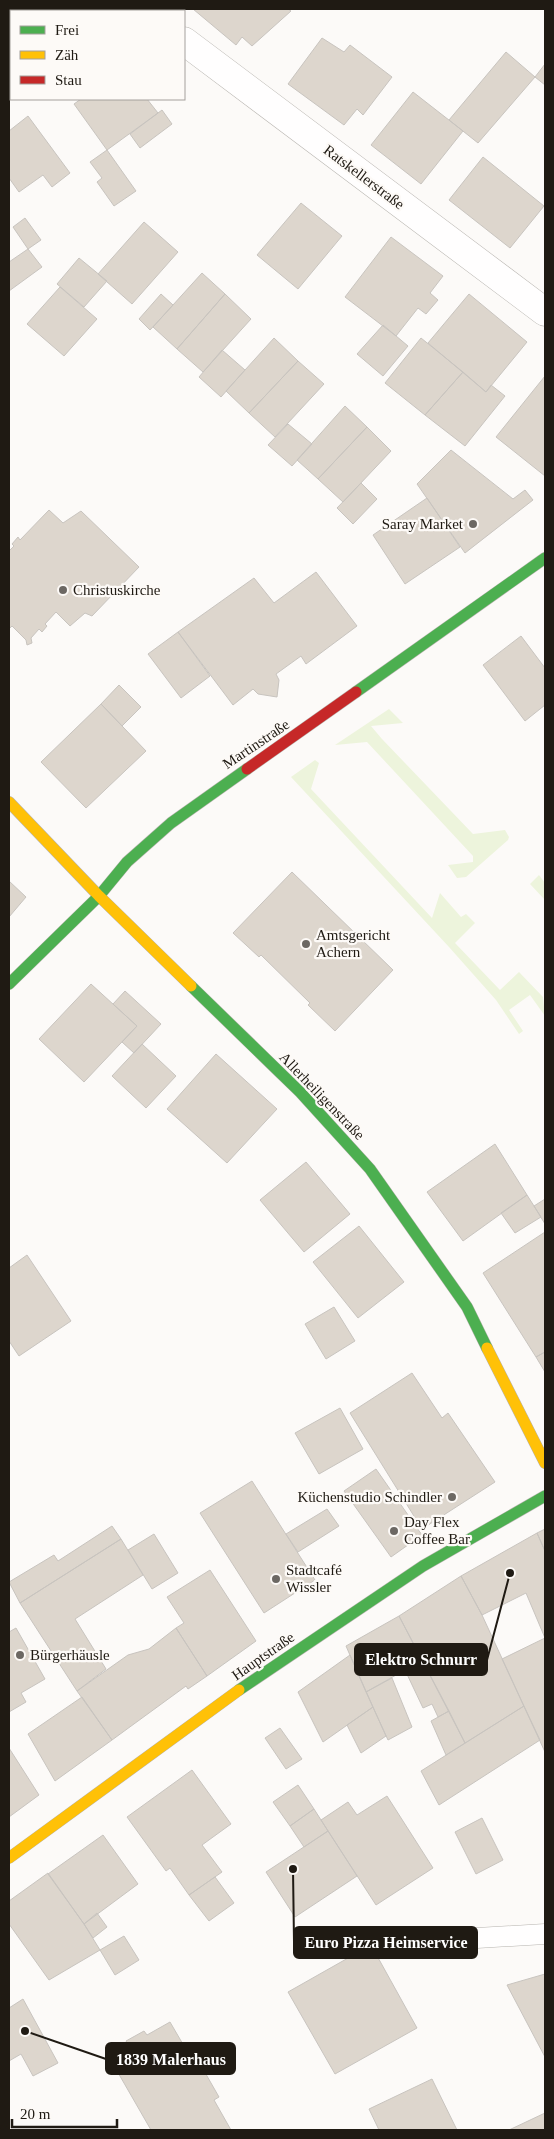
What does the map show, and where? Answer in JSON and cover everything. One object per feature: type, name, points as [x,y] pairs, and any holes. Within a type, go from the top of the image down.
[{"type":"street","name":"Ratskellerstraße","points":[[185,42],[545,312]]},
{"type":"street","name":"Martinstraße","points":[[9,984],[99,896],[126,862],[171,823],[545,558]]},
{"type":"street","name":"Allerheiligenstraße","points":[[9,802],[99,896],[300,1092],[370,1169],[467,1307],[545,1462]]},
{"type":"street","name":"Hauptstraße","points":[[9,1858],[64,1815],[385,1589],[479,1531],[545,1496]]},
{"type":"lane","points":[[446,1944],[477,1938],[545,1934]]},
{"type":"green space","points":[[389,709],[403,723],[371,726],[382,739],[473,834],[505,830],[509,837],[508,840],[466,877],[457,878],[448,865],[473,862],[473,856],[367,742],[335,745]]},
{"type":"green space","points":[[315,760],[319,763],[311,789],[432,918],[440,893],[461,917],[466,914],[475,923],[455,943],[500,990],[519,972],[543,997],[545,1016],[530,995],[509,1010],[523,1031],[519,1034],[496,1000],[449,947],[291,777]]},
{"type":"green space","points":[[539,875],[545,883],[545,900],[530,884]]},
{"type":"building","points":[[193,9],[288,9],[291,11],[252,46],[242,37],[236,45]]},
{"type":"building","points":[[322,38],[344,52],[350,45],[392,77],[363,115],[357,109],[344,125],[288,84]]},
{"type":"building","points":[[506,52],[535,77],[478,143],[449,120]]},
{"type":"building","points":[[545,64],[545,85],[535,77]]},
{"type":"building","points":[[413,92],[463,131],[421,184],[371,145]]},
{"type":"building","points":[[80,100],[148,100],[158,113],[107,150],[74,104]]},
{"type":"building","points":[[162,110],[172,124],[140,148],[130,134]]},
{"type":"building","points":[[28,116],[70,173],[52,187],[43,175],[19,192],[9,178],[9,131]]},
{"type":"building","points":[[107,150],[136,191],[114,206],[97,182],[102,178],[90,162]]},
{"type":"building","points":[[483,157],[544,206],[510,248],[449,200]]},
{"type":"building","points":[[301,203],[342,236],[298,289],[257,255]]},
{"type":"building","points":[[25,218],[41,240],[28,249],[13,227]]},
{"type":"building","points":[[144,222],[178,252],[132,304],[98,274]]},
{"type":"building","points":[[391,237],[443,276],[430,293],[438,300],[426,314],[418,308],[396,336],[345,297]]},
{"type":"building","points":[[28,249],[42,267],[9,291],[9,262]]},
{"type":"building","points":[[79,258],[107,281],[84,307],[57,284]]},
{"type":"building","points":[[202,273],[225,294],[177,349],[153,327]]},
{"type":"building","points":[[60,287],[97,319],[64,356],[27,324]]},
{"type":"building","points":[[161,294],[173,305],[150,330],[139,319]]},
{"type":"building","points":[[225,294],[251,319],[203,372],[177,349]]},
{"type":"building","points":[[469,294],[527,342],[486,392],[428,343]]},
{"type":"building","points":[[383,325],[408,346],[383,376],[357,354]]},
{"type":"building","points":[[274,338],[298,361],[249,413],[226,391]]},
{"type":"building","points":[[421,338],[463,372],[425,415],[385,383]]},
{"type":"building","points":[[222,350],[245,370],[221,397],[199,377]]},
{"type":"building","points":[[298,361],[324,384],[275,437],[249,413]]},
{"type":"building","points":[[463,372],[486,392],[491,385],[505,396],[465,446],[425,415]]},
{"type":"building","points":[[545,376],[545,476],[496,437]]},
{"type":"building","points":[[345,406],[367,427],[318,479],[297,460]]},
{"type":"building","points":[[288,424],[312,444],[292,466],[268,445]]},
{"type":"building","points":[[367,427],[391,451],[343,502],[318,479]]},
{"type":"building","name":"Saray Market","points":[[451,450],[513,499],[525,490],[533,500],[465,553],[417,484]]},
{"type":"building","points":[[361,483],[377,499],[353,524],[337,508]]},
{"type":"building","points":[[427,498],[460,547],[405,584],[373,535]]},
{"type":"building","name":"Christuskirche","points":[[49,510],[63,523],[81,511],[139,567],[92,616],[85,613],[70,626],[56,612],[45,624],[47,626],[42,632],[39,629],[31,638],[32,643],[27,645],[26,640],[12,626],[9,629],[9,551],[14,546],[12,544],[18,537],[20,540]]},
{"type":"building","points":[[316,572],[357,626],[306,664],[301,656],[276,674],[279,680],[277,697],[258,694],[253,689],[233,705],[178,632],[254,578],[274,603]]},
{"type":"building","points":[[178,632],[210,676],[181,698],[148,654]]},
{"type":"building","points":[[521,636],[545,668],[545,705],[525,721],[483,665]]},
{"type":"building","points":[[119,685],[141,707],[122,726],[101,704]]},
{"type":"building","points":[[101,704],[146,751],[86,808],[41,762]]},
{"type":"building","name":"Amtsgericht Achern","points":[[292,872],[393,970],[335,1031],[308,1005],[310,1003],[261,955],[259,957],[233,933]]},
{"type":"building","points":[[9,881],[26,897],[9,917]]},
{"type":"building","points":[[91,984],[137,1026],[84,1082],[39,1039]]},
{"type":"building","points":[[125,991],[161,1024],[134,1053],[122,1042],[137,1026],[113,1004]]},
{"type":"building","points":[[142,1044],[176,1076],[146,1108],[112,1076]]},
{"type":"building","points":[[216,1054],[277,1109],[227,1163],[167,1109]]},
{"type":"building","points":[[495,1144],[527,1195],[463,1241],[427,1192]]},
{"type":"building","points":[[306,1162],[350,1214],[304,1252],[260,1200]]},
{"type":"building","points":[[527,1195],[541,1217],[515,1233],[501,1213]]},
{"type":"building","points":[[545,1199],[545,1224],[534,1206]]},
{"type":"building","points":[[359,1226],[404,1282],[358,1318],[313,1262]]},
{"type":"building","points":[[545,1232],[545,1352],[536,1357],[483,1273]]},
{"type":"building","points":[[27,1255],[71,1321],[19,1356],[9,1341],[9,1268]]},
{"type":"building","points":[[334,1307],[355,1341],[326,1359],[305,1324]]},
{"type":"building","points":[[545,1352],[545,1372],[536,1357]]},
{"type":"building","points":[[412,1373],[442,1418],[448,1413],[495,1482],[422,1529],[350,1413]]},
{"type":"building","points":[[340,1408],[363,1449],[319,1474],[295,1433]]},
{"type":"building","points":[[376,1469],[422,1535],[391,1557],[344,1491]]},
{"type":"building","points":[[252,1481],[315,1580],[264,1613],[200,1513]]},
{"type":"building","points":[[327,1509],[339,1526],[298,1552],[286,1534]]},
{"type":"building","points":[[112,1526],[121,1539],[20,1603],[9,1582],[54,1555],[58,1561]]},
{"type":"building","points":[[545,1529],[545,1551],[537,1533]]},
{"type":"building","points":[[537,1533],[545,1551],[545,1638],[526,1593],[482,1615],[461,1576]]},
{"type":"building","points":[[154,1534],[178,1573],[152,1589],[128,1550]]},
{"type":"building","points":[[121,1539],[143,1575],[75,1619],[106,1669],[77,1691],[20,1603]]},
{"type":"building","points":[[210,1570],[256,1641],[207,1676],[176,1628],[184,1623],[167,1597]]},
{"type":"building","points":[[461,1576],[482,1615],[524,1706],[465,1743],[399,1616]]},
{"type":"building","points":[[399,1616],[449,1711],[438,1717],[432,1704],[423,1708],[405,1670],[366,1692],[346,1646]]},
{"type":"building","name":"Bürgerhäusle","points":[[16,1628],[45,1679],[21,1693],[26,1702],[9,1712],[9,1632]]},
{"type":"building","points":[[176,1628],[207,1676],[188,1689],[186,1686],[112,1740],[77,1691],[128,1655],[149,1649]]},
{"type":"building","points":[[545,1638],[545,1752],[502,1659]]},
{"type":"building","points":[[350,1655],[373,1707],[323,1742],[298,1692]]},
{"type":"building","points":[[392,1678],[412,1727],[388,1740],[366,1692]]},
{"type":"building","points":[[82,1697],[112,1740],[55,1781],[28,1734]]},
{"type":"building","points":[[524,1706],[540,1740],[439,1805],[421,1771]]},
{"type":"building","points":[[373,1707],[386,1736],[361,1753],[347,1725]]},
{"type":"building","points":[[449,1711],[465,1743],[446,1755],[431,1721]]},
{"type":"building","points":[[280,1728],[302,1759],[286,1769],[265,1738]]},
{"type":"building","points":[[9,1748],[39,1795],[9,1817]]},
{"type":"building","points":[[192,1770],[231,1824],[202,1845],[222,1872],[189,1895],[170,1868],[166,1871],[127,1817]]},
{"type":"building","points":[[298,1785],[314,1809],[290,1826],[273,1802]]},
{"type":"building","points":[[387,1796],[433,1868],[376,1905],[321,1820],[348,1802],[357,1815]]},
{"type":"building","points":[[314,1809],[328,1831],[304,1847],[290,1826]]},
{"type":"building","points":[[482,1818],[503,1860],[476,1874],[455,1832]]},
{"type":"building","points":[[328,1831],[357,1876],[295,1917],[266,1872]]},
{"type":"building","points":[[103,1835],[138,1884],[84,1924],[48,1874]]},
{"type":"building","points":[[48,1873],[100,1950],[49,1980],[9,1924],[9,1901]]},
{"type":"building","points":[[215,1877],[234,1903],[209,1921],[189,1895]]},
{"type":"building","points":[[97,1913],[107,1927],[93,1938],[84,1924]]},
{"type":"building","points":[[124,1936],[139,1960],[115,1975],[100,1950]]},
{"type":"building","points":[[371,1945],[417,2028],[335,2074],[288,1992]]},
{"type":"building","points":[[545,1974],[545,2057],[507,1985]]},
{"type":"building","points":[[23,1999],[58,2063],[33,2076],[21,2054],[9,2061],[9,2008]]},
{"type":"building","points":[[170,2022],[191,2058],[195,2055],[219,2097],[214,2100],[231,2130],[151,2130],[109,2057],[129,2046],[126,2041],[144,2031],[147,2035]]},
{"type":"building","points":[[432,2079],[457,2130],[379,2130],[369,2109]]},
{"type":"building","points":[[545,2113],[545,2130],[509,2130]]},
{"type":"traffic: fast","points":[[356,692],[545,558]]},
{"type":"traffic: fast","points":[[9,984],[99,896],[127,862],[171,823],[247,769]]},
{"type":"traffic: fast","points":[[191,986],[300,1092],[370,1169],[467,1307],[487,1348]]},
{"type":"traffic: fast","points":[[239,1690],[423,1566],[545,1496]]},
{"type":"traffic: slow","points":[[9,802],[99,896],[191,986]]},
{"type":"traffic: slow","points":[[487,1348],[545,1463]]},
{"type":"traffic: slow","points":[[9,1858],[239,1690]]},
{"type":"traffic: jam","points":[[247,769],[356,692]]},
{"type":"place","name":"Saray Market","points":[[473,524]]},
{"type":"place","name":"Christuskirche","points":[[63,590]]},
{"type":"place","name":"Amtsgericht Achern","points":[[306,944]]},
{"type":"place","name":"Küchenstudio Schindler","points":[[452,1497]]},
{"type":"place","name":"Day Flex Coffee Bar","points":[[394,1531]]},
{"type":"place","name":"Elektro Schnurr","points":[[510,1573]]},
{"type":"place","name":"Stadtcafé Wissler","points":[[276,1579]]},
{"type":"place","name":"Bürgerhäusle","points":[[20,1655]]},
{"type":"place","name":"Euro Pizza Heimservice","points":[[293,1869]]},
{"type":"place","name":"1839 Malerhaus","points":[[25,2031]]}]
